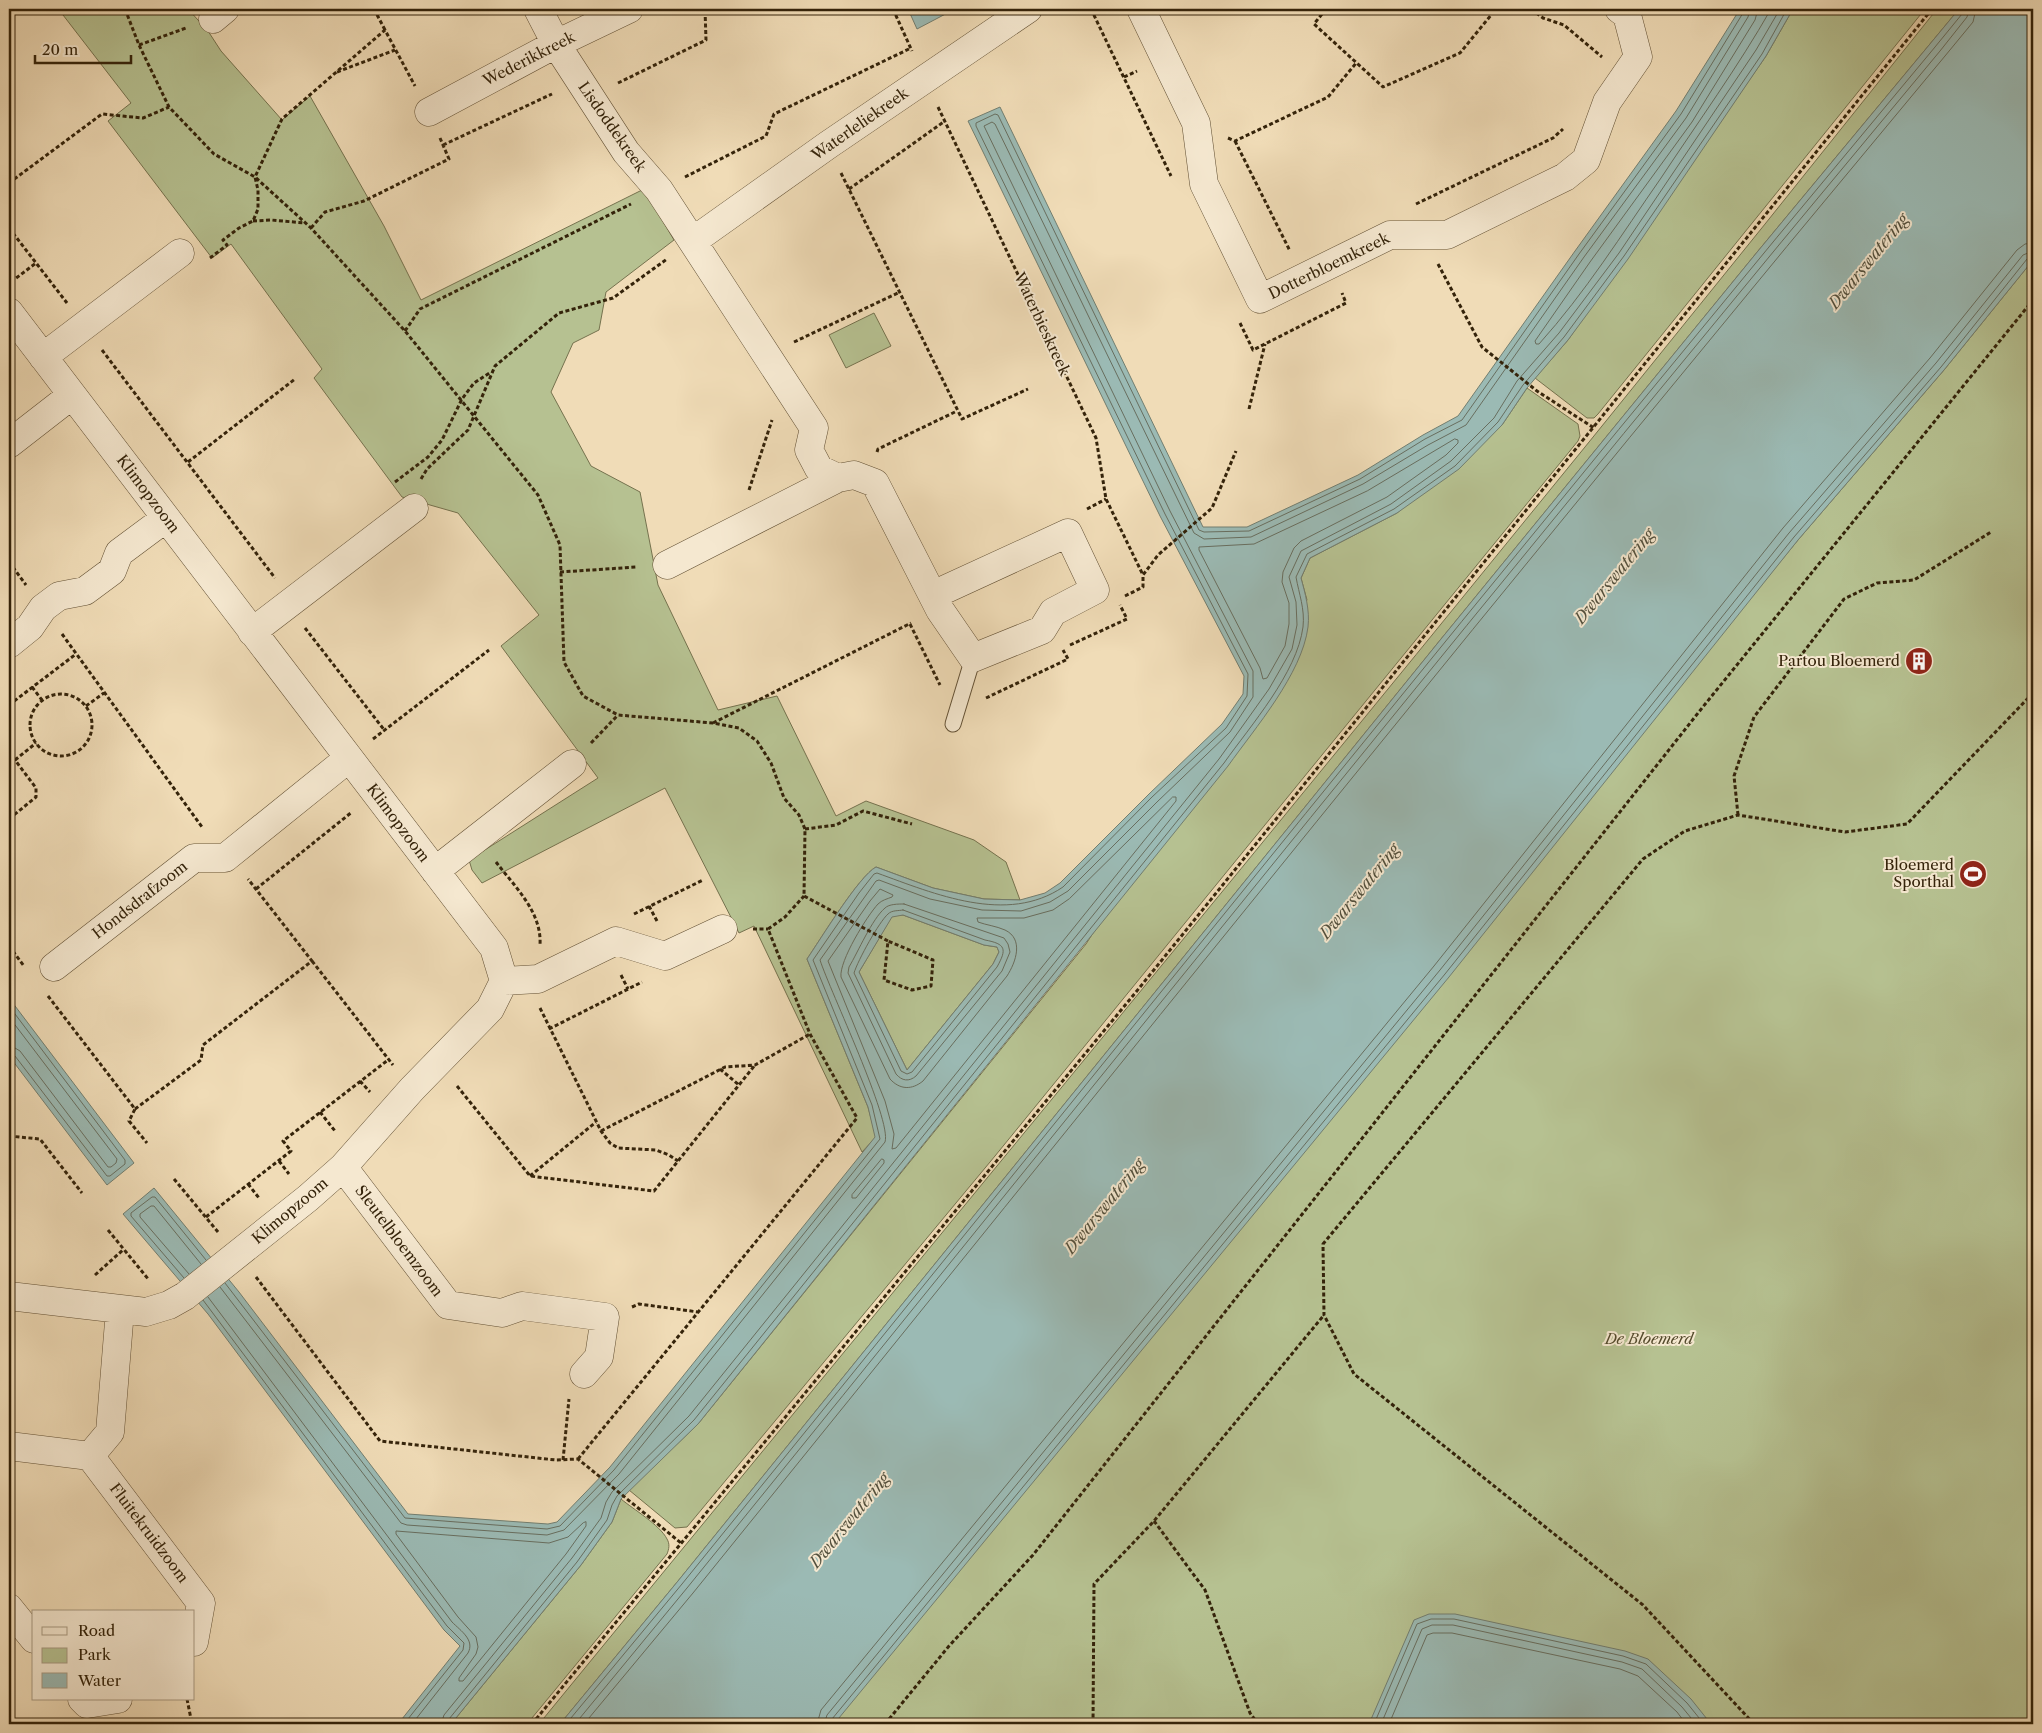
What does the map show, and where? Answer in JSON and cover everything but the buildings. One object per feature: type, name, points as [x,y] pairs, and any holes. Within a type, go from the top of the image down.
[{"type":"street","name":"Lisdoddekreek","points":[[538,9],[556,44],[626,152],[659,190],[693,241]]},
{"type":"street","name":"Wederikkreek","points":[[428,112],[556,44],[629,9]]},
{"type":"street","name":"Waterleliekreek","points":[[693,241],[828,145],[1028,9]]},
{"type":"street","name":"Dotterbloemkreek","points":[[1141,9],[1196,123],[1204,184],[1260,300],[1390,235],[1447,235],[1565,177],[1586,160],[1607,102],[1638,57],[1628,15],[1619,9]]},
{"type":"street","points":[[693,241],[814,428],[809,450],[819,469],[838,478]]},
{"type":"street","points":[[43,357],[180,253]]},
{"type":"street","name":"Klimopzoom","points":[[9,312],[494,948],[523,980],[490,1008],[412,1090],[343,1167],[308,1198],[176,1300],[146,1312],[9,1296]]},
{"type":"street","points":[[9,444],[72,395]]},
{"type":"street","points":[[667,564],[838,478],[854,475],[876,483],[936,602],[973,658],[1042,630],[1053,612],[1095,590],[1068,533],[936,602]]},
{"type":"street","points":[[252,632],[414,508]]},
{"type":"street","points":[[9,644],[30,627],[43,608],[60,596],[85,591],[112,571],[119,553],[166,518]]},
{"type":"street","points":[[227,856],[349,758]]},
{"type":"street","name":"Klimopzoom","points":[[435,871],[572,764]]},
{"type":"street","name":"Hondsdrafzoom","points":[[54,967],[194,858],[227,856]]},
{"type":"street","points":[[523,980],[616,941],[665,956],[723,929]]},
{"type":"street","name":"Sleutelbloemzoom","points":[[343,1167],[448,1305],[502,1313],[522,1306],[605,1317]]},
{"type":"street","points":[[9,1446],[90,1456],[110,1432],[120,1310]]},
{"type":"street","points":[[584,1374],[599,1357],[605,1317]]},
{"type":"street","name":"Fluitekruidzoom","points":[[90,1456],[201,1603],[195,1636]]},
{"type":"street","points":[[9,1608],[32,1637]]},
{"type":"street","points":[[83,1700],[86,1704],[112,1700]]},
{"type":"lane","points":[[953,724],[973,658]]},
{"type":"path","points":[[125,9],[139,45],[169,107],[214,154],[255,177],[311,228],[405,331],[538,495],[560,545],[564,662],[583,696],[618,715],[713,723],[738,728],[757,741],[771,762],[784,798],[799,815],[805,829],[804,896],[785,916],[768,929],[810,1034],[857,1118],[578,1459]]},
{"type":"path","points":[[311,228],[325,212],[364,201],[449,159],[428,112],[374,9]]},
{"type":"path","points":[[443,145],[706,40],[705,9]]},
{"type":"path","name":"Waterbieskreek","points":[[893,9],[928,76],[945,121],[1096,438],[1106,499],[1143,575]]},
{"type":"path","points":[[1091,9],[1181,195],[1204,184]]},
{"type":"path","points":[[1326,9],[1314,24],[1383,87],[1460,53],[1496,9]]},
{"type":"path","points":[[1531,9],[1543,18],[1564,25],[1625,75]]},
{"type":"path","points":[[532,1724],[1129,1000],[1932,9]]},
{"type":"path","points":[[139,45],[219,14]]},
{"type":"path","points":[[253,221],[258,209],[258,190],[255,177],[282,119],[385,30]]},
{"type":"path","points":[[334,73],[395,50]]},
{"type":"path","points":[[1235,141],[1328,97],[1357,62]]},
{"type":"path","points":[[9,183],[102,114],[143,118],[169,107]]},
{"type":"path","points":[[1390,235],[1402,210],[1553,138],[1565,127],[1600,120]]},
{"type":"path","points":[[849,189],[945,121]]},
{"type":"path","points":[[1198,142],[1218,133],[1235,141],[1304,278]]},
{"type":"path","points":[[828,145],[962,419],[1028,389]]},
{"type":"path","points":[[180,253],[194,270],[227,245],[223,240],[239,228],[253,221],[270,220],[306,223]]},
{"type":"path","points":[[1422,234],[1482,346],[1537,390],[1594,428]]},
{"type":"path","points":[[414,508],[416,490],[427,469],[468,430],[495,366],[559,313],[613,298],[693,241]]},
{"type":"path","points":[[9,284],[36,263]]},
{"type":"path","points":[[1249,409],[1265,344],[1346,302],[1329,266]]},
{"type":"path","points":[[767,355],[900,292]]},
{"type":"path","points":[[885,1724],[949,1646],[1034,1556],[1690,722],[2033,300]]},
{"type":"path","points":[[388,488],[428,457],[442,440],[462,399],[474,383],[492,372]]},
{"type":"path","points":[[188,462],[295,380]]},
{"type":"path","points":[[756,519],[746,497],[775,412]]},
{"type":"path","points":[[1095,590],[1118,600],[1143,587],[1143,575],[1158,555],[1212,508],[1236,451]]},
{"type":"path","points":[[1738,815],[1734,776],[1754,717],[1844,599],[1877,584],[1914,580],[1991,532]]},
{"type":"path","points":[[9,562],[104,693],[227,856],[256,890],[412,1090]]},
{"type":"path","points":[[560,572],[667,564]]},
{"type":"path","points":[[713,723],[936,602]]},
{"type":"path","points":[[349,758],[490,650]]},
{"type":"path","points":[[9,705],[76,654]]},
{"type":"path","points":[[32,687],[42,700]]},
{"type":"path","points":[[1754,1724],[1643,1605],[1354,1374],[1324,1315],[1323,1244],[1643,859],[1684,831],[1738,815],[1845,832],[1907,824],[2033,692]]},
{"type":"path","points":[[86,706],[104,693]]},
{"type":"path","points":[[51,695],[70,695],[86,706],[90,716],[91,727],[89,737],[83,746],[74,752],[59,756],[44,751],[36,743],[30,725],[31,716],[42,700],[51,695]]},
{"type":"path","points":[[572,764],[618,715]]},
{"type":"path","points":[[15,760],[36,743]]},
{"type":"path","points":[[9,752],[36,788],[36,797],[9,819]]},
{"type":"path","points":[[256,890],[376,793]]},
{"type":"path","points":[[805,829],[836,825],[863,811],[912,824]]},
{"type":"path","points":[[478,838],[530,906],[537,921],[540,937],[523,980],[600,1131],[610,1143],[618,1148],[656,1150],[678,1161]]},
{"type":"path","points":[[616,941],[614,924],[702,880]]},
{"type":"path","points":[[804,896],[888,941],[933,960],[931,986],[912,990],[884,980],[888,941]]},
{"type":"path","points":[[9,946],[25,967]]},
{"type":"path","points":[[549,1028],[655,975],[665,956]]},
{"type":"path","points":[[147,1143],[129,1121],[135,1109],[201,1060],[203,1045],[312,961]]},
{"type":"path","points":[[48,996],[135,1109]]},
{"type":"path","points":[[438,1063],[530,1176],[654,1191],[755,1065],[810,1034]]},
{"type":"path","points":[[206,1217],[292,1151],[283,1141],[388,1060]]},
{"type":"path","points":[[600,1131],[724,1067],[755,1065]]},
{"type":"path","points":[[720,1069],[739,1084]]},
{"type":"path","points":[[530,1176],[596,1122]]},
{"type":"path","points":[[9,1136],[40,1139],[82,1193]]},
{"type":"path","points":[[174,1179],[206,1217],[232,1258],[380,1441],[563,1460],[578,1459],[681,1543]]},
{"type":"path","points":[[108,1230],[176,1300]]},
{"type":"path","points":[[605,1317],[639,1304],[698,1312]]},
{"type":"path","points":[[1093,1724],[1094,1584],[1154,1521],[1324,1315]]},
{"type":"path","points":[[563,1460],[570,1388],[584,1374]]},
{"type":"path","points":[[1154,1521],[1205,1590],[1250,1713],[1258,1724]]},
{"type":"path","points":[[187,1700],[192,1724]]},
{"type":"green space","points":[[62,9],[188,9],[208,31],[221,51],[282,120],[310,96],[384,226],[421,300],[644,189],[674,240],[606,292],[599,330],[573,343],[551,392],[591,466],[640,492],[658,585],[718,710],[777,696],[836,816],[866,801],[974,840],[1006,862],[1020,900],[984,899],[933,888],[876,867],[860,882],[850,895],[807,959],[868,1107],[876,1137],[862,1152],[754,926],[739,933],[665,788],[482,883],[472,870],[469,860],[598,778],[501,646],[539,615],[458,513],[402,497],[314,378],[322,369],[231,244],[212,258],[108,121],[131,103],[63,15]]},
{"type":"green space","points":[[1793,9],[1925,9],[1598,414],[1594,418],[1587,418],[1535,378],[1568,340],[1766,56]]},
{"type":"green space","points":[[1937,9],[1959,9],[1758,251],[1441,639],[560,1724],[539,1724],[1416,655]]},
{"type":"green space","name":"De Bloemerd","points":[[2033,260],[2033,1724],[832,1724],[1798,540],[1944,370]]},
{"type":"green space","points":[[874,313],[891,346],[846,368],[829,335]]},
{"type":"green space","points":[[1527,388],[1578,424],[1580,436],[1578,441],[995,1156],[687,1527],[675,1528],[629,1490],[698,1424],[1086,944],[1307,600],[1301,578],[1310,558],[1397,513],[1502,425]]},
{"type":"green space","points":[[903,915],[984,945],[997,947],[999,952],[993,964],[907,1070],[859,972],[892,916]]},
{"type":"green space","points":[[621,1499],[653,1523],[664,1534],[669,1543],[667,1554],[527,1724],[451,1724],[581,1565],[612,1522]]},
{"type":"water","points":[[908,9],[955,9],[917,29]]},
{"type":"water","points":[[1740,9],[1793,9],[1766,56],[1628,259],[1568,340],[1527,388],[1502,425],[1459,469],[1397,513],[1310,558],[1301,578],[1308,614],[1308,627],[1304,645],[1287,682],[1264,718],[1228,766],[698,1424],[621,1499],[612,1522],[581,1565],[451,1724],[398,1724],[460,1646],[444,1630],[208,1314],[123,1214],[154,1188],[239,1292],[408,1514],[548,1524],[557,1522],[610,1467],[875,1137],[868,1107],[807,959],[860,882],[876,867],[933,888],[984,899],[1020,900],[1045,893],[1060,883],[1222,724],[1243,694],[1244,676],[1160,516],[968,121],[1000,107],[1203,527],[1247,527],[1358,475],[1458,416],[1676,111]],"holes":[[[903,915],[984,945],[997,947],[999,952],[993,964],[907,1070],[859,972],[892,917]]]},
{"type":"water","name":"Dwarswatering","points":[[1959,9],[2033,9],[2033,260],[1944,370],[1798,540],[1449,977],[834,1724],[560,1724],[1441,639],[1758,251]]},
{"type":"water","points":[[9,998],[134,1163],[107,1185],[9,1056]]},
{"type":"water","points":[[1429,1614],[1455,1614],[1625,1651],[1648,1659],[1691,1699],[1711,1724],[1369,1724],[1414,1620]]},
{"type":"place","name":"Partou Bloemerd","points":[[1919,661]]},
{"type":"place","name":"Bloemerd Sporthal","points":[[1973,874]]}]
